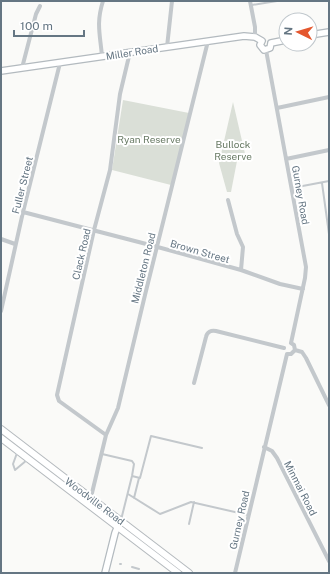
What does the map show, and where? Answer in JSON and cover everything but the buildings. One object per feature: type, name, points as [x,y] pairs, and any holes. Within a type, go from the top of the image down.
[{"type":"main road","name":"Woodville Road","points":[[1,429],[189,573]]},
{"type":"main road","name":"Woodville Road","points":[[1,438],[117,528],[178,573]]},
{"type":"street","points":[[102,56],[98,24],[99,12],[103,1]]},
{"type":"street","points":[[167,46],[172,1]]},
{"type":"street","points":[[250,3],[256,27],[255,37],[262,41],[268,39],[271,43]]},
{"type":"street","points":[[22,68],[36,14],[40,6]]},
{"type":"street","points":[[318,34],[329,32]]},
{"type":"street","name":"Miller Road","points":[[1,71],[167,46],[244,36],[255,37]]},
{"type":"street","name":"Middleton Road","points":[[88,497],[92,492],[106,436],[118,408],[208,41]]},
{"type":"street","points":[[262,41],[261,47],[266,50],[270,48],[271,43]]},
{"type":"street","points":[[271,43],[278,42]]},
{"type":"street","name":"Gurney Road","points":[[266,50],[306,267],[303,289],[291,343]]},
{"type":"street","name":"Clack Road","points":[[106,436],[59,401],[57,395],[94,230],[110,170],[120,94],[130,52]]},
{"type":"street","name":"Fuller Street","points":[[1,311],[15,244],[60,63]]},
{"type":"street","points":[[277,108],[329,96]]},
{"type":"street","points":[[286,159],[329,150]]},
{"type":"street","points":[[228,200],[242,247],[242,270]]},
{"type":"street","name":"Brown Street","points":[[23,212],[242,270],[280,284],[303,289]]},
{"type":"street","points":[[1,239],[15,244]]},
{"type":"street","points":[[194,383],[207,330],[284,348]]},
{"type":"street","points":[[284,348],[285,344],[291,343],[294,345],[295,350]]},
{"type":"street","points":[[284,348],[287,354],[291,354],[295,350]]},
{"type":"street","points":[[295,350],[302,352],[306,358],[329,404]]},
{"type":"street","name":"Gurney Road","points":[[235,573],[287,354]]},
{"type":"street","name":"Minmai Road","points":[[264,447],[272,451],[277,458],[329,561]]},
{"type":"street","points":[[105,573],[120,521]]},
{"type":"lane","points":[[250,3],[277,1]]},
{"type":"lane","points":[[292,188],[329,181]]},
{"type":"lane","points":[[322,183],[329,234]]},
{"type":"lane","points":[[134,498],[151,436],[202,448]]},
{"type":"lane","points":[[18,451],[13,464],[15,470],[28,459]]},
{"type":"lane","points":[[101,454],[132,461],[134,467],[120,521]]},
{"type":"lane","points":[[132,476],[139,478]]},
{"type":"lane","points":[[128,494],[160,514],[183,504],[194,502],[248,515]]},
{"type":"lane","points":[[189,524],[194,502]]},
{"type":"lane","points":[[132,567],[139,569]]},
{"type":"green space","name":"Ryan Reserve","points":[[123,100],[189,113],[171,185],[112,170]]},
{"type":"green space","name":"Bullock Reserve","points":[[233,102],[246,158],[237,161],[231,192],[227,192],[219,163]]}]
